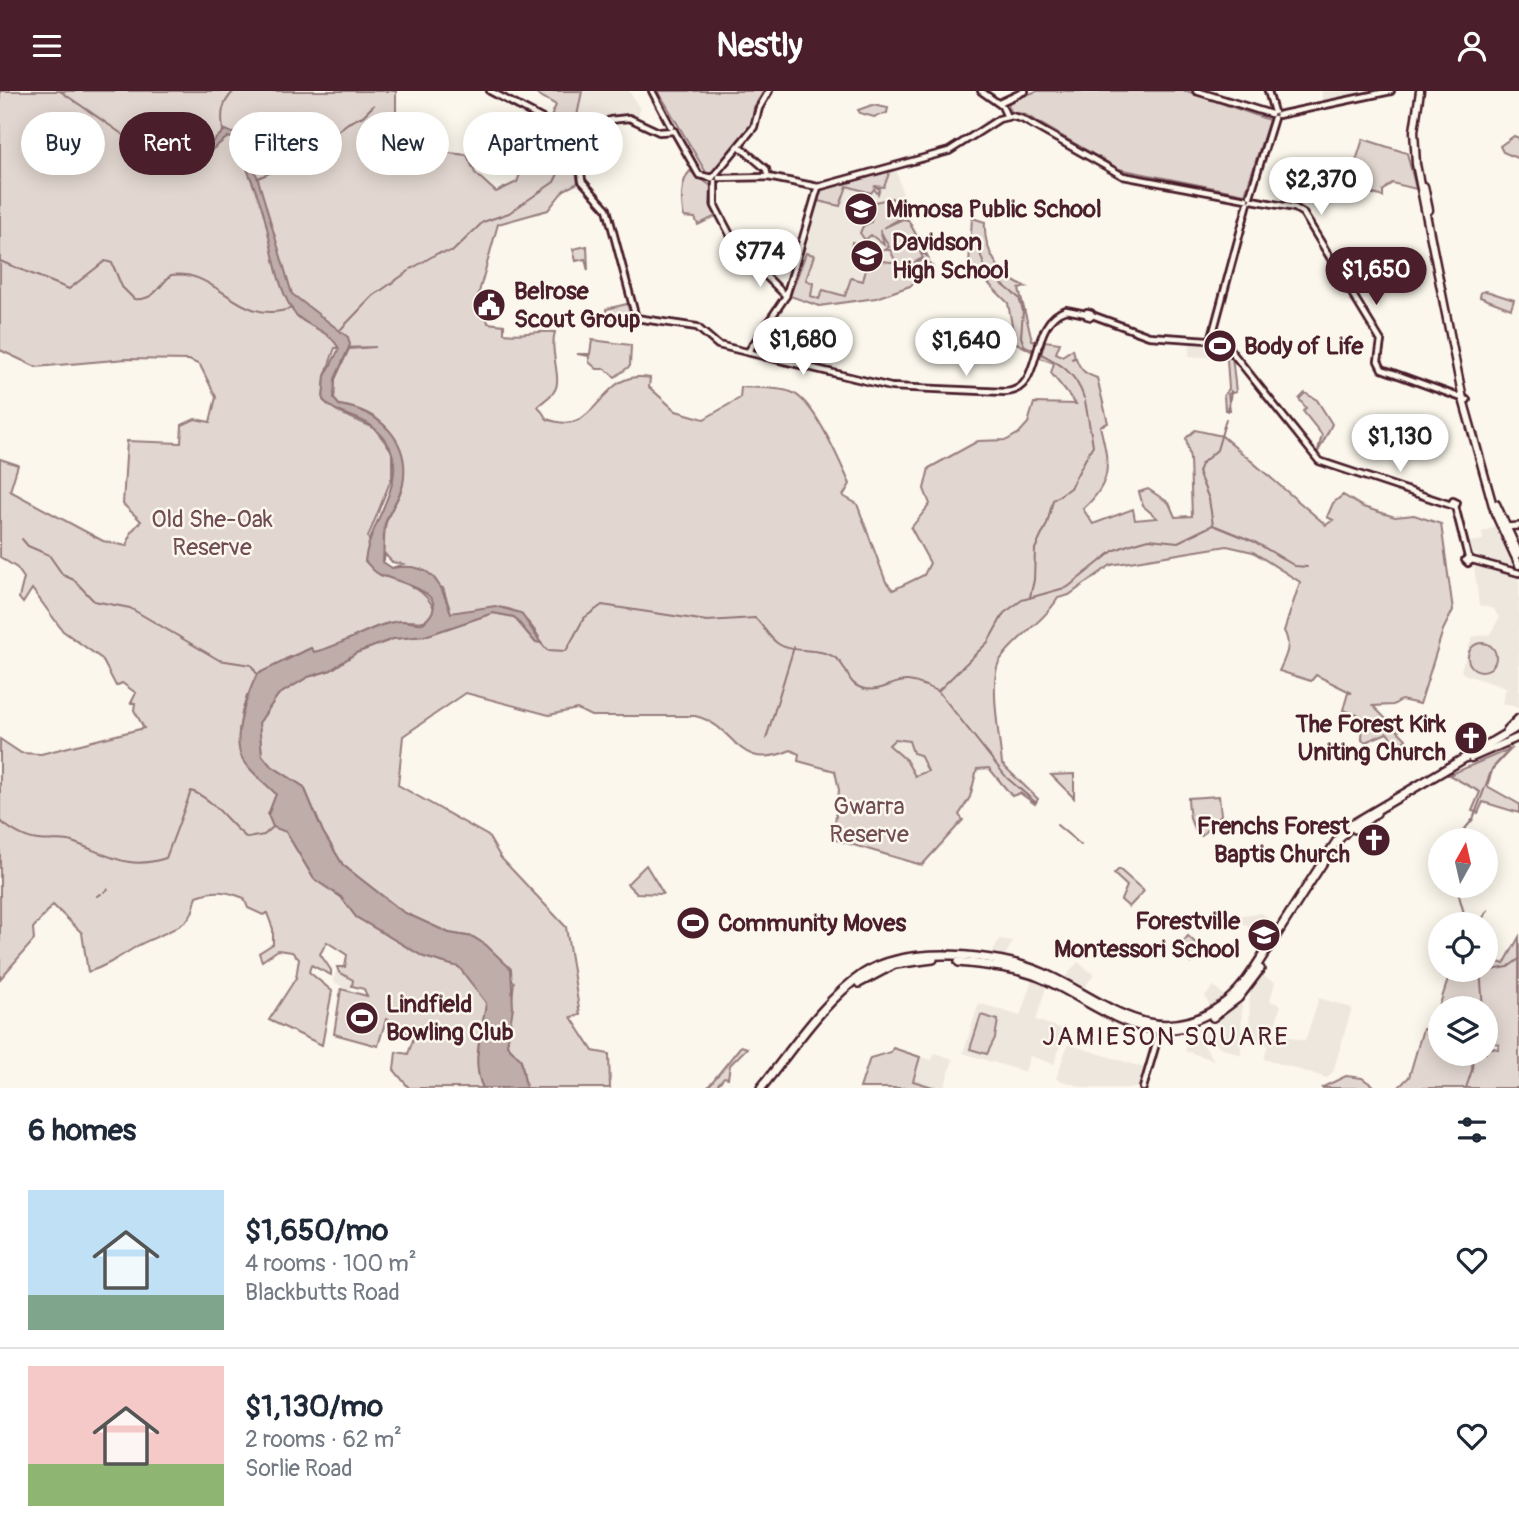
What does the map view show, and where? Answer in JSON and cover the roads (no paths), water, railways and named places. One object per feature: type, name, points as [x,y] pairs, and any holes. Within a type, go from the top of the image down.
[{"type":"highway","points":[[767,1088],[841,992],[862,975],[894,962],[931,954],[1014,964],[1042,973],[1080,996],[1130,1019],[1161,1027],[1205,1016],[1240,992],[1344,836],[1362,817],[1519,726]]},
{"type":"highway","points":[[1474,754],[1519,731]]},
{"type":"highway","points":[[761,1088],[788,1059]]},
{"type":"main road","points":[[1422,91],[1414,131],[1416,165],[1465,399],[1503,528],[1519,565]]},
{"type":"main road","points":[[1503,528],[1519,526]]},
{"type":"main road","points":[[1503,528],[1519,554]]},
{"type":"main road","points":[[1474,754],[1519,719]]},
{"type":"main road","points":[[1474,754],[1519,737]]},
{"type":"street","points":[[490,91],[529,112]]},
{"type":"street","points":[[652,91],[699,175],[715,178],[768,177],[818,187],[949,152],[1007,117],[1022,119],[1123,176],[1301,211],[1380,337],[1382,344],[1379,365],[1389,374],[1465,399]]},
{"type":"street","points":[[769,91],[759,108],[755,125],[715,178],[715,206],[736,246],[786,296]]},
{"type":"street","points":[[981,91],[999,103],[1007,117]]},
{"type":"street","points":[[999,103],[1025,91]]},
{"type":"street","points":[[1196,91],[1274,115],[1391,91]]},
{"type":"street","points":[[1210,339],[1274,115],[1268,91]]},
{"type":"street","points":[[623,119],[638,120],[659,132],[672,129]]},
{"type":"street","points":[[740,146],[766,169],[768,177]]},
{"type":"street","points":[[580,175],[585,187],[607,209],[636,319],[697,327],[715,344],[891,387],[1013,392],[1024,384],[1051,319],[1066,310],[1089,315],[1149,336],[1210,339],[1229,346],[1319,461],[1453,505],[1470,559],[1519,573]]},
{"type":"street","points":[[748,352],[786,296],[818,187]]},
{"type":"street","points":[[1143,1088],[1161,1027]]},
{"type":"waterway","points":[[60,91],[119,132]]},
{"type":"waterway","points":[[223,131],[223,110],[234,91]]},
{"type":"waterway","points":[[258,178],[301,159],[348,123],[363,116],[374,105]]},
{"type":"waterway","points":[[411,269],[438,253],[452,252],[483,222],[509,213],[554,182],[557,175]]},
{"type":"waterway","points":[[977,244],[986,271],[1019,298],[1023,311],[1021,337],[1024,345],[1068,371],[1080,387],[1084,398]]},
{"type":"waterway","points":[[0,261],[69,289],[105,261],[112,263],[122,287],[134,299],[151,296],[171,275],[187,275],[202,280],[242,305],[257,310],[273,312],[292,308]]},
{"type":"waterway","points":[[341,329],[373,296],[409,271]]},
{"type":"waterway","points":[[1228,411],[1231,391]]},
{"type":"waterway","points":[[1030,597],[1034,580],[1035,549],[1047,524],[1053,500],[1070,488],[1093,445],[1085,401]]},
{"type":"waterway","points":[[1213,525],[1209,499],[1198,472],[1201,464],[1217,450],[1226,419]]},
{"type":"waterway","points":[[541,643],[547,650],[566,651],[584,618],[602,605],[707,621],[755,618],[780,645],[823,653],[837,659],[859,687],[877,689],[907,681],[938,691],[988,642],[1004,613],[1022,600],[1068,587],[1113,551],[1128,545],[1149,539],[1178,542],[1213,525],[1255,542],[1295,566],[1307,567]]},
{"type":"waterway","points":[[22,539],[28,546],[49,555],[63,575],[74,580],[94,601],[130,608],[219,660],[251,665],[257,674]]},
{"type":"waterway","points":[[766,739],[794,647]]},
{"type":"waterway","points":[[938,691],[1007,778],[1035,802]]},
{"type":"waterway","points":[[1466,828],[1473,819],[1492,769],[1509,750]]},
{"type":"waterway","points":[[0,821],[29,838],[68,841],[118,859],[140,863],[166,858],[191,791],[206,799],[247,838],[264,835],[273,827]]},
{"type":"waterway","points":[[1057,825],[1081,845]]},
{"type":"waterway","points":[[104,892],[108,889]]},
{"type":"waterway","points":[[97,896],[101,894]]},
{"type":"waterway","points":[[1460,898],[1464,912]]},
{"type":"waterway","points":[[1498,969],[1508,967],[1519,959]]},
{"type":"waterway","points":[[1481,982],[1482,996]]},
{"type":"waterway","points":[[1466,1088],[1472,1066]]},
{"type":"place","name":"Mimosa Public School","points":[[861,209]]},
{"type":"place","name":"Davidson High School","points":[[867,256]]},
{"type":"place","name":"Belrose Scout Group","points":[[489,305]]},
{"type":"place","name":"Body of Life","points":[[1220,346]]},
{"type":"place","name":"The Forest Kirk Uniting Church","points":[[1471,738]]},
{"type":"place","name":"Frenchs Forest Baptis Church","points":[[1374,840]]},
{"type":"place","name":"Community Moves","points":[[693,923]]},
{"type":"place","name":"Forestville Montessori School","points":[[1264,935]]},
{"type":"place","name":"Lindfield Bowling Club","points":[[362,1018]]},
{"type":"district","name":"JAMIESON SQUARE","points":[[1166,1037]]},
{"type":"park label","name":"Old She-Oak Reserve","points":[[212,533]]},
{"type":"park label","name":"Gwarra Reserve","points":[[869,820]]}]
